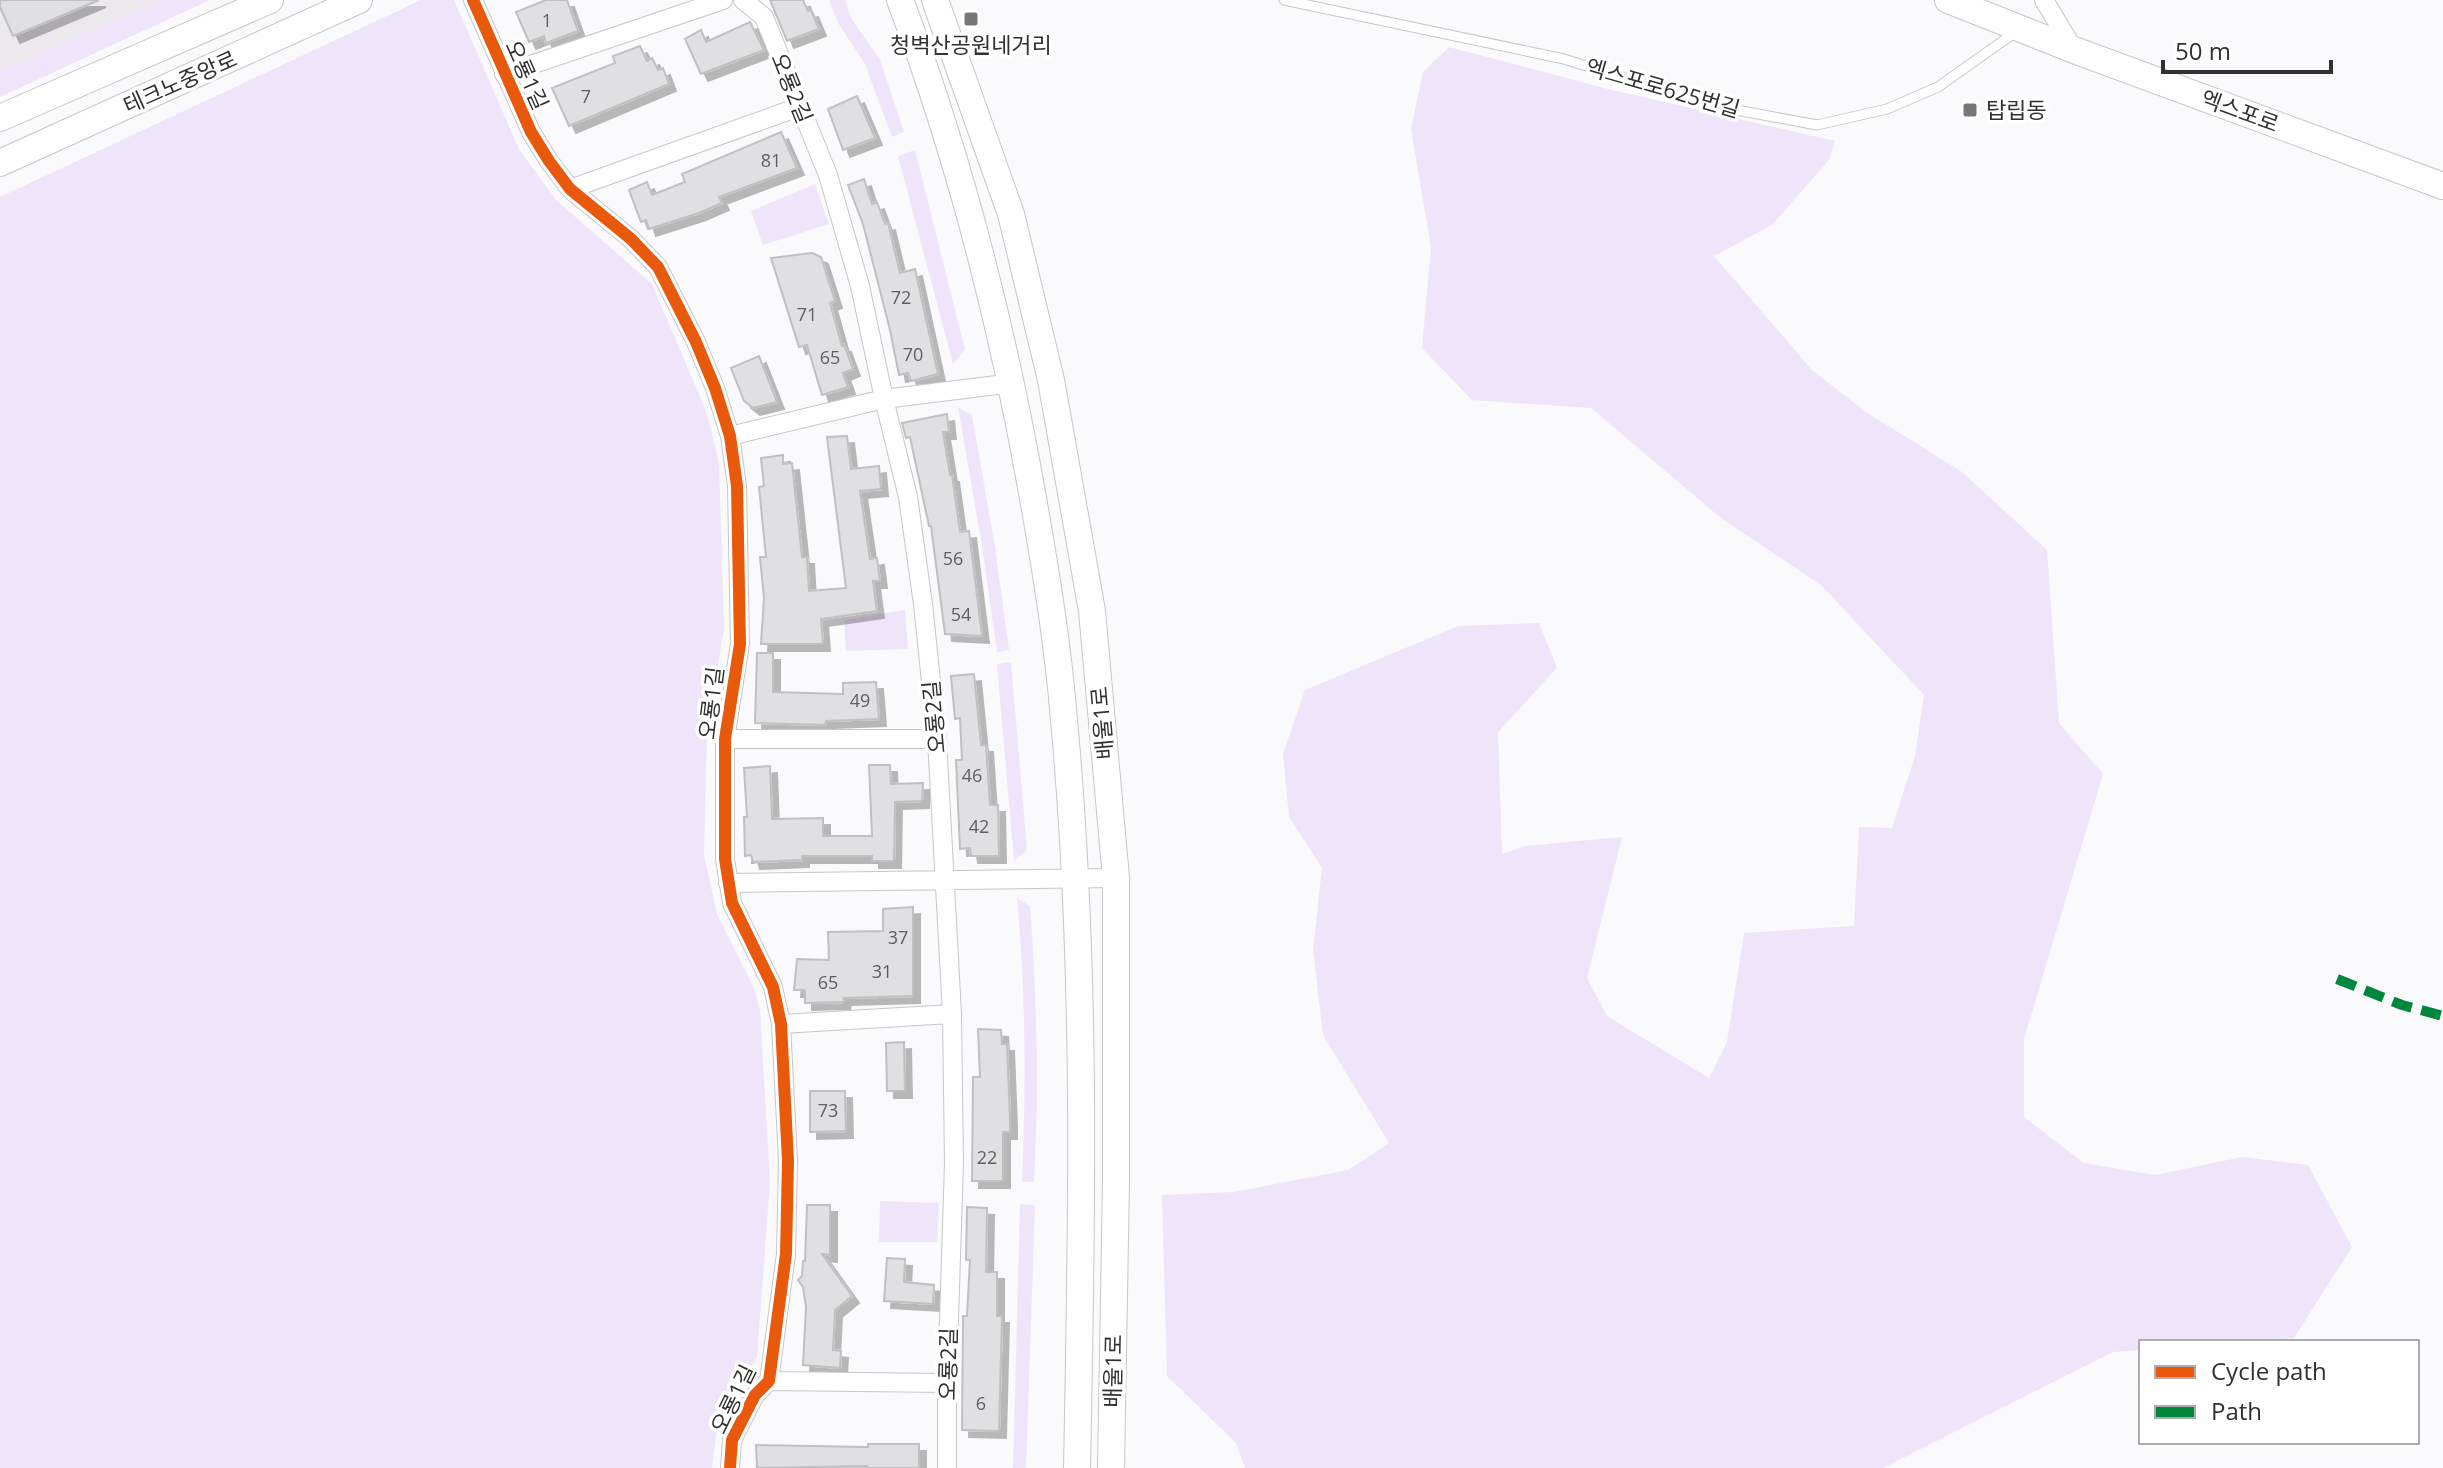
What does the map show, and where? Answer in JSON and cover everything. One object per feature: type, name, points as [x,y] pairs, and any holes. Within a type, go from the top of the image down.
[{"type":"main road","name":"테크노중앙로","points":[[0,118],[270,0]]},
{"type":"main road","name":"테크노중앙로","points":[[0,163],[359,0]]},
{"type":"main road","name":"배울1로","points":[[900,0],[923,61],[975,232],[1013,383],[1052,610],[1065,721],[1079,966],[1083,1179],[1077,1468]]},
{"type":"main road","name":"배울1로","points":[[935,0],[1011,214],[1051,380],[1092,611],[1116,878],[1116,1181],[1111,1468]]},
{"type":"main road","name":"엑스포로","points":[[1948,0],[2074,50],[2443,186]]},
{"type":"street","name":"오룡1길","points":[[473,0],[531,132],[570,189],[631,239],[658,267],[696,342],[730,436],[737,486],[740,644],[725,739],[724,819],[728,883],[732,903],[773,987],[781,1024],[788,1161],[786,1254],[769,1381],[755,1395],[732,1440],[730,1468]]},
{"type":"street","points":[[504,74],[723,0]]},
{"type":"street","name":"오룡2길","points":[[743,0],[764,17],[828,175],[860,286],[908,497],[923,604],[937,739],[952,1014],[954,1163],[947,1468]]},
{"type":"street","points":[[2044,0],[2074,50]]},
{"type":"street","points":[[570,189],[799,107]]},
{"type":"street","points":[[730,436],[884,399],[1013,383]]},
{"type":"street","points":[[725,739],[937,739]]},
{"type":"street","points":[[728,883],[1116,878]]},
{"type":"street","points":[[781,1024],[952,1014]]},
{"type":"street","points":[[769,1381],[947,1383]]},
{"type":"lane","name":"엑스포로625번길","points":[[1284,0],[1564,59],[1710,105],[1817,125],[1887,109],[1938,87],[2021,28]]},
{"type":"shaded area","points":[[0,0],[163,0],[0,70]]},
{"type":"shaded area","points":[[163,0],[210,0],[0,97],[0,70]]},
{"type":"shaded area","points":[[421,0],[454,0],[519,149],[556,200],[652,284],[706,411],[719,462],[724,628],[707,733],[704,855],[717,914],[754,988],[760,1010],[770,1182],[757,1357],[717,1427],[712,1468],[0,1468],[0,197]]},
{"type":"shaded area","points":[[829,0],[845,0],[851,18],[880,60],[904,132],[892,137],[865,64],[838,23]]},
{"type":"shaded area","points":[[1449,47],[1608,89],[1835,141],[1829,160],[1772,225],[1714,256],[1812,370],[1866,412],[1962,472],[2047,550],[2059,723],[2103,774],[2024,1039],[2024,1117],[2084,1163],[2155,1175],[2242,1157],[2308,1165],[2352,1247],[2294,1338],[2139,1340],[2139,1350],[2113,1352],[1883,1468],[1245,1468],[1236,1443],[1167,1376],[1162,1195],[1234,1192],[1348,1170],[1389,1143],[1323,1035],[1313,950],[1322,868],[1289,817],[1283,754],[1305,690],[1458,626],[1539,623],[1557,668],[1498,732],[1502,854],[1525,846],[1622,837],[1587,978],[1607,1016],[1709,1078],[1727,1042],[1744,933],[1854,926],[1859,827],[1892,828],[1915,756],[1924,695],[1822,586],[1722,519],[1591,408],[1472,400],[1422,348],[1431,247],[1411,129],[1423,72]]},
{"type":"shaded area","points":[[915,150],[965,350],[953,364],[898,156]]},
{"type":"shaded area","points":[[815,184],[829,224],[763,245],[751,211]]},
{"type":"shaded area","points":[[958,407],[972,415],[1009,650],[997,652]]},
{"type":"shaded area","points":[[905,610],[908,649],[846,651],[844,620]]},
{"type":"shaded area","points":[[1011,662],[1027,850],[1014,861],[997,664]]},
{"type":"shaded area","points":[[1017,898],[1030,906],[1037,1078],[1034,1182],[1022,1182],[1024,1040]]},
{"type":"shaded area","points":[[880,1201],[939,1203],[937,1242],[879,1242]]},
{"type":"shaded area","points":[[1020,1204],[1035,1205],[1026,1468],[1013,1468]]},
{"type":"building","points":[[0,0],[99,0],[13,36]]},
{"type":"building","points":[[546,0],[567,0],[578,31],[546,43],[544,36],[529,42],[516,12]]},
{"type":"building","points":[[770,0],[803,0],[819,29],[787,41]]},
{"type":"building","points":[[750,22],[764,50],[701,74],[685,39],[701,30],[706,42]]},
{"type":"building","points":[[640,46],[647,61],[652,58],[658,70],[663,68],[669,84],[569,126],[552,88],[615,63],[613,56]]},
{"type":"building","points":[[857,96],[875,138],[843,150],[828,109]]},
{"type":"building","points":[[781,132],[797,168],[719,197],[722,203],[699,213],[649,229],[646,220],[641,222],[629,190],[647,182],[652,195],[685,182],[682,174]]},
{"type":"building","points":[[864,179],[872,204],[877,202],[885,224],[888,223],[900,273],[915,269],[938,374],[911,381],[908,373],[899,375],[863,224],[848,185]]},
{"type":"building","points":[[812,253],[821,257],[835,301],[830,303],[842,346],[853,369],[843,373],[848,387],[822,395],[807,345],[799,347],[771,258]]},
{"type":"building","points":[[759,356],[777,402],[753,408],[744,401],[731,368]]},
{"type":"building","points":[[947,414],[949,432],[943,432],[960,532],[969,531],[982,636],[945,634],[931,526],[910,437],[906,438],[902,423]]},
{"type":"building","points":[[847,436],[851,469],[879,466],[881,489],[860,491],[870,559],[877,558],[880,581],[873,581],[877,611],[821,619],[823,644],[761,644],[764,598],[760,557],[766,557],[759,487],[764,486],[761,458],[783,455],[783,464],[792,463],[802,557],[807,557],[809,591],[846,588],[827,437]]},
{"type":"building","points":[[757,653],[773,653],[773,692],[843,694],[843,683],[876,682],[879,719],[826,721],[825,725],[755,723]]},
{"type":"building","points":[[974,674],[981,745],[986,745],[990,805],[998,805],[999,856],[971,856],[970,848],[960,849],[956,760],[962,760],[960,718],[955,719],[951,676]]},
{"type":"building","points":[[869,765],[890,765],[891,784],[923,783],[922,801],[895,802],[894,861],[872,861],[872,856],[802,856],[802,860],[753,862],[751,855],[745,856],[744,817],[747,817],[744,768],[770,766],[772,819],[823,818],[823,836],[872,836]]},
{"type":"building","points":[[913,907],[913,996],[844,998],[843,1002],[805,1003],[805,990],[794,990],[797,959],[829,960],[828,932],[883,931],[883,909]]},
{"type":"building","points":[[978,1029],[1001,1030],[1002,1044],[1007,1044],[1010,1132],[1003,1132],[1003,1181],[972,1181],[973,1077],[980,1077]]},
{"type":"building","points":[[904,1042],[905,1091],[887,1091],[886,1043]]},
{"type":"building","points":[[810,1091],[845,1091],[846,1131],[810,1132]]},
{"type":"building","points":[[807,1205],[830,1205],[830,1255],[822,1254],[852,1296],[835,1310],[833,1350],[841,1351],[840,1368],[803,1365],[806,1307],[803,1287],[798,1280],[805,1261]]},
{"type":"building","points":[[967,1207],[987,1208],[986,1272],[997,1272],[997,1316],[1002,1316],[999,1431],[962,1430],[963,1316],[967,1316],[970,1260],[966,1260]]},
{"type":"building","points":[[887,1258],[905,1259],[904,1282],[934,1285],[933,1304],[884,1301]]},
{"type":"building","points":[[868,1444],[919,1444],[919,1468],[757,1468],[756,1445],[868,1447]]},
{"type":"marked path","points":[[2337,979],[2402,1005],[2443,1016]]},
{"type":"cycle path","points":[[473,0],[531,132],[549,161],[570,189],[631,239],[658,267],[696,342],[730,436],[737,486],[740,644],[725,739],[725,859],[732,903],[773,987],[781,1024],[788,1161],[786,1254],[769,1381],[755,1395],[732,1440],[730,1468]]},
{"type":"place","name":"청벽산공원네거리","points":[[971,19]]},
{"type":"place","name":"탑립동","points":[[1970,110]]}]
